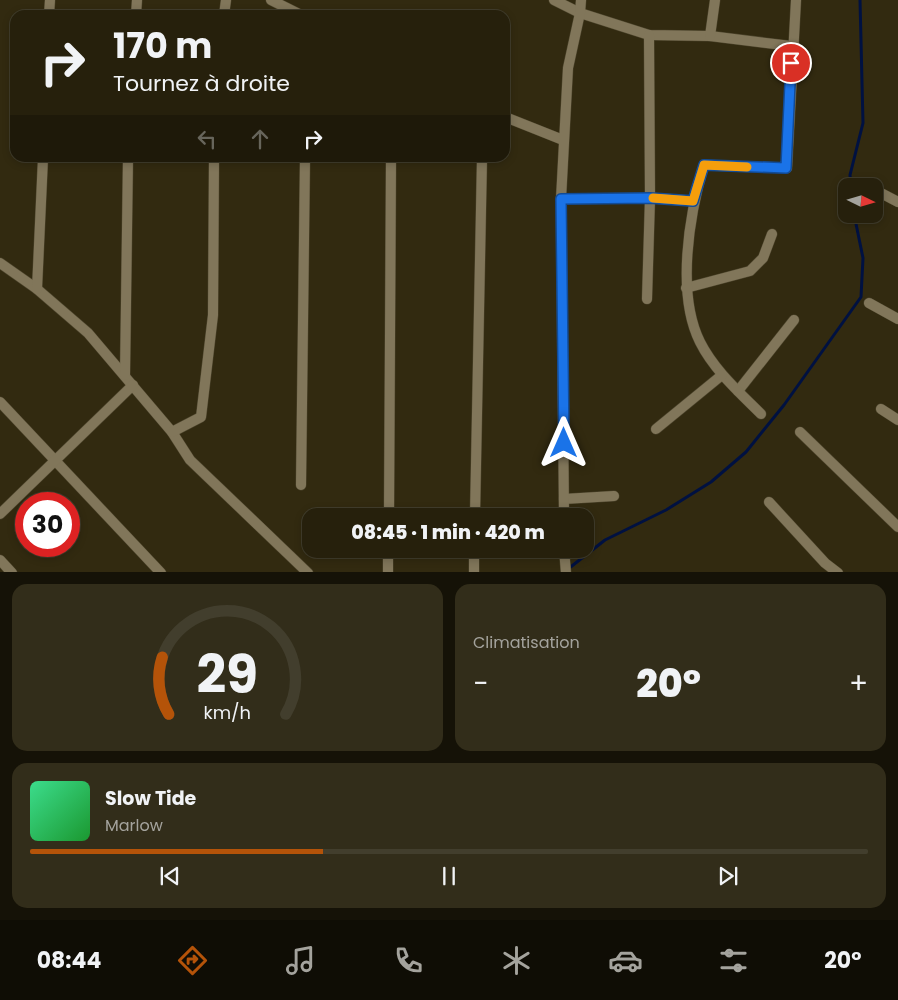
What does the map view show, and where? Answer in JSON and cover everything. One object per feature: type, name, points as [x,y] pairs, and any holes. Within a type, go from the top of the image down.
[{"type":"street","points":[[271,0],[291,10]]},
{"type":"street","points":[[554,0],[580,13],[649,35],[710,36],[791,46]]},
{"type":"street","points":[[564,508],[561,199],[568,68],[580,13],[580,0]]},
{"type":"street","points":[[710,36],[715,0]]},
{"type":"street","points":[[762,414],[722,375],[700,343],[694,328],[686,288],[693,201],[704,165],[786,168],[791,46],[796,0]]},
{"type":"street","points":[[647,299],[650,198],[649,35]]},
{"type":"street","points":[[510,119],[564,140]]},
{"type":"street","points":[[37,289],[43,162]]},
{"type":"street","points":[[125,375],[128,162]]},
{"type":"street","points":[[172,432],[201,417],[213,316],[214,162]]},
{"type":"street","points":[[301,485],[305,162]]},
{"type":"street","points":[[389,508],[390,162]]},
{"type":"street","points":[[475,508],[482,162]]},
{"type":"street","points":[[883,194],[898,202]]},
{"type":"street","points":[[561,199],[650,198],[693,201]]},
{"type":"street","points":[[686,288],[750,271],[763,258],[772,234]]},
{"type":"street","points":[[0,263],[37,289],[88,333],[172,432],[190,460],[308,572]]},
{"type":"street","points":[[869,303],[898,319]]},
{"type":"street","points":[[738,391],[794,320]]},
{"type":"street","points":[[656,429],[722,375]]},
{"type":"street","points":[[0,514],[133,386]]},
{"type":"street","points":[[0,402],[161,572]]},
{"type":"street","points":[[881,409],[898,420]]},
{"type":"street","points":[[800,432],[898,527]]},
{"type":"street","points":[[564,499],[614,496]]},
{"type":"street","points":[[769,502],[825,563],[838,572]]},
{"type":"street","points":[[388,558],[388,572]]},
{"type":"street","points":[[474,558],[474,572]]},
{"type":"street","points":[[565,558],[566,572]]},
{"type":"street","points":[[0,560],[12,572]]},
{"type":"waterway","points":[[850,178],[863,123],[860,0]]},
{"type":"waterway","points":[[568,569],[605,540],[666,510],[711,482],[746,452],[784,405],[861,297],[863,258],[856,223]]},
{"type":"slow traffic","points":[[653,198],[693,201],[704,165],[747,167]]},
{"type":"route","points":[[564,443],[561,199],[650,198],[693,201],[704,165],[786,168],[791,63]]}]
